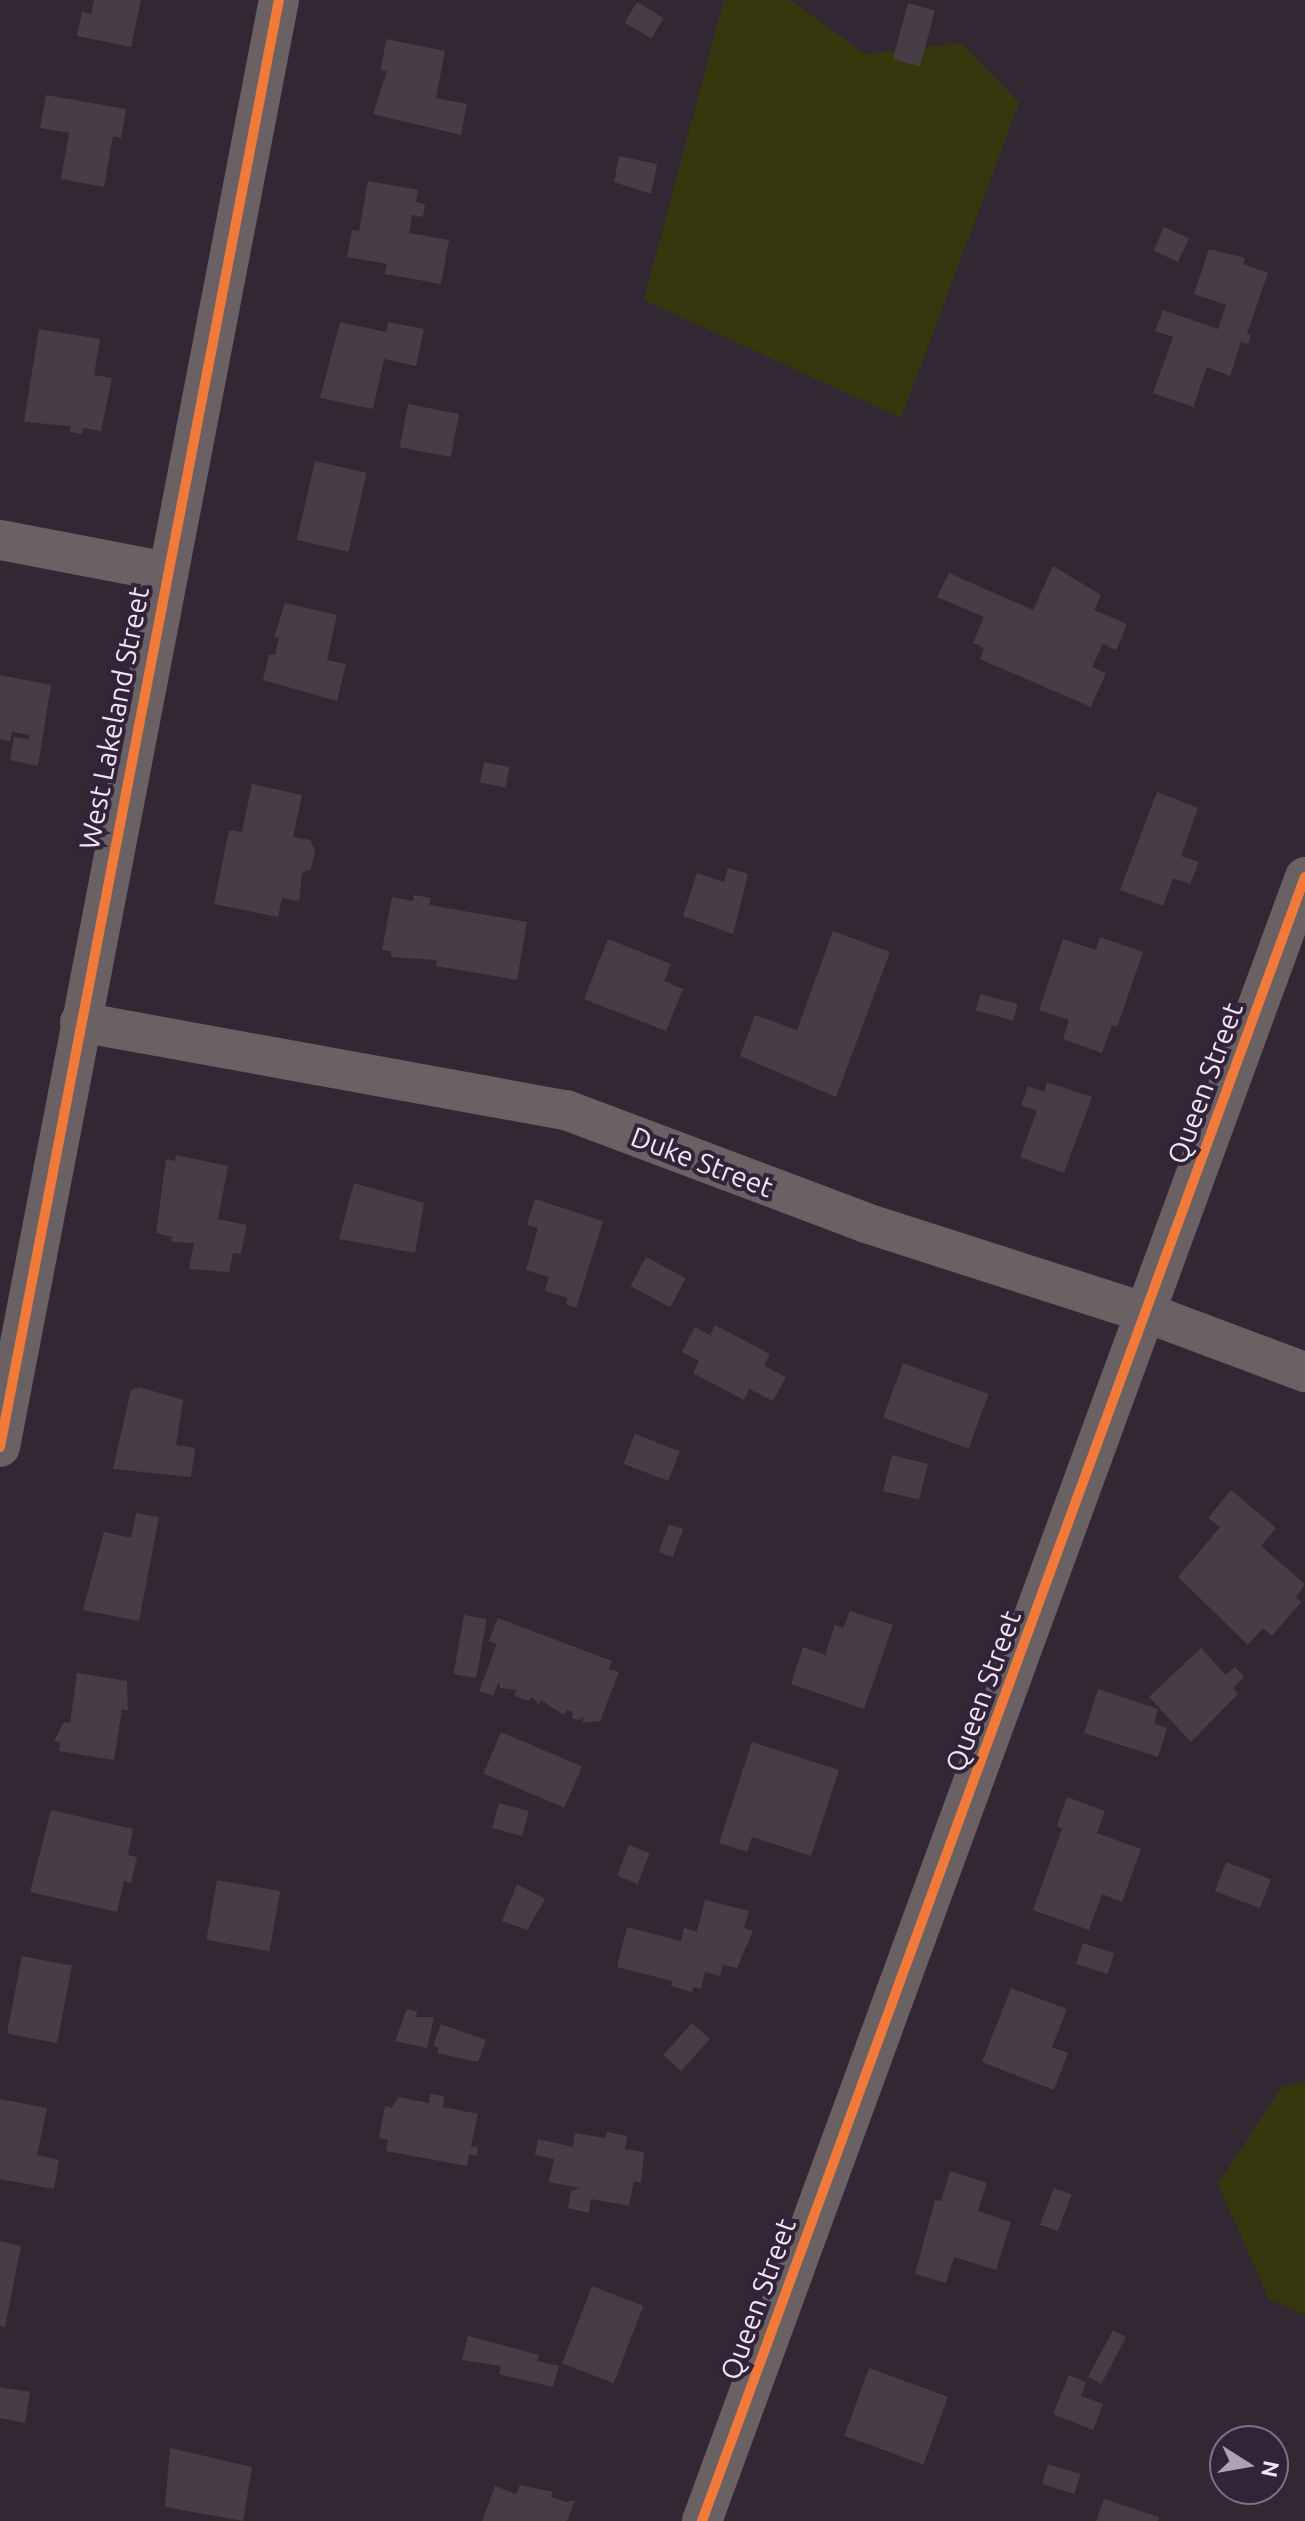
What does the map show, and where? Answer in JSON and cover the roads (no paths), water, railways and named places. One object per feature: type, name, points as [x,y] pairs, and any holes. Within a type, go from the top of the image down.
[{"type":"street","name":"West Lakeland Street","points":[[0,1447],[279,0]]},
{"type":"street","points":[[0,540],[167,572]]},
{"type":"street","name":"Queen Street","points":[[702,2521],[1305,877]]},
{"type":"street","name":"Duke Street","points":[[80,1022],[566,1110],[866,1223],[1147,1313],[1305,1372]]}]
